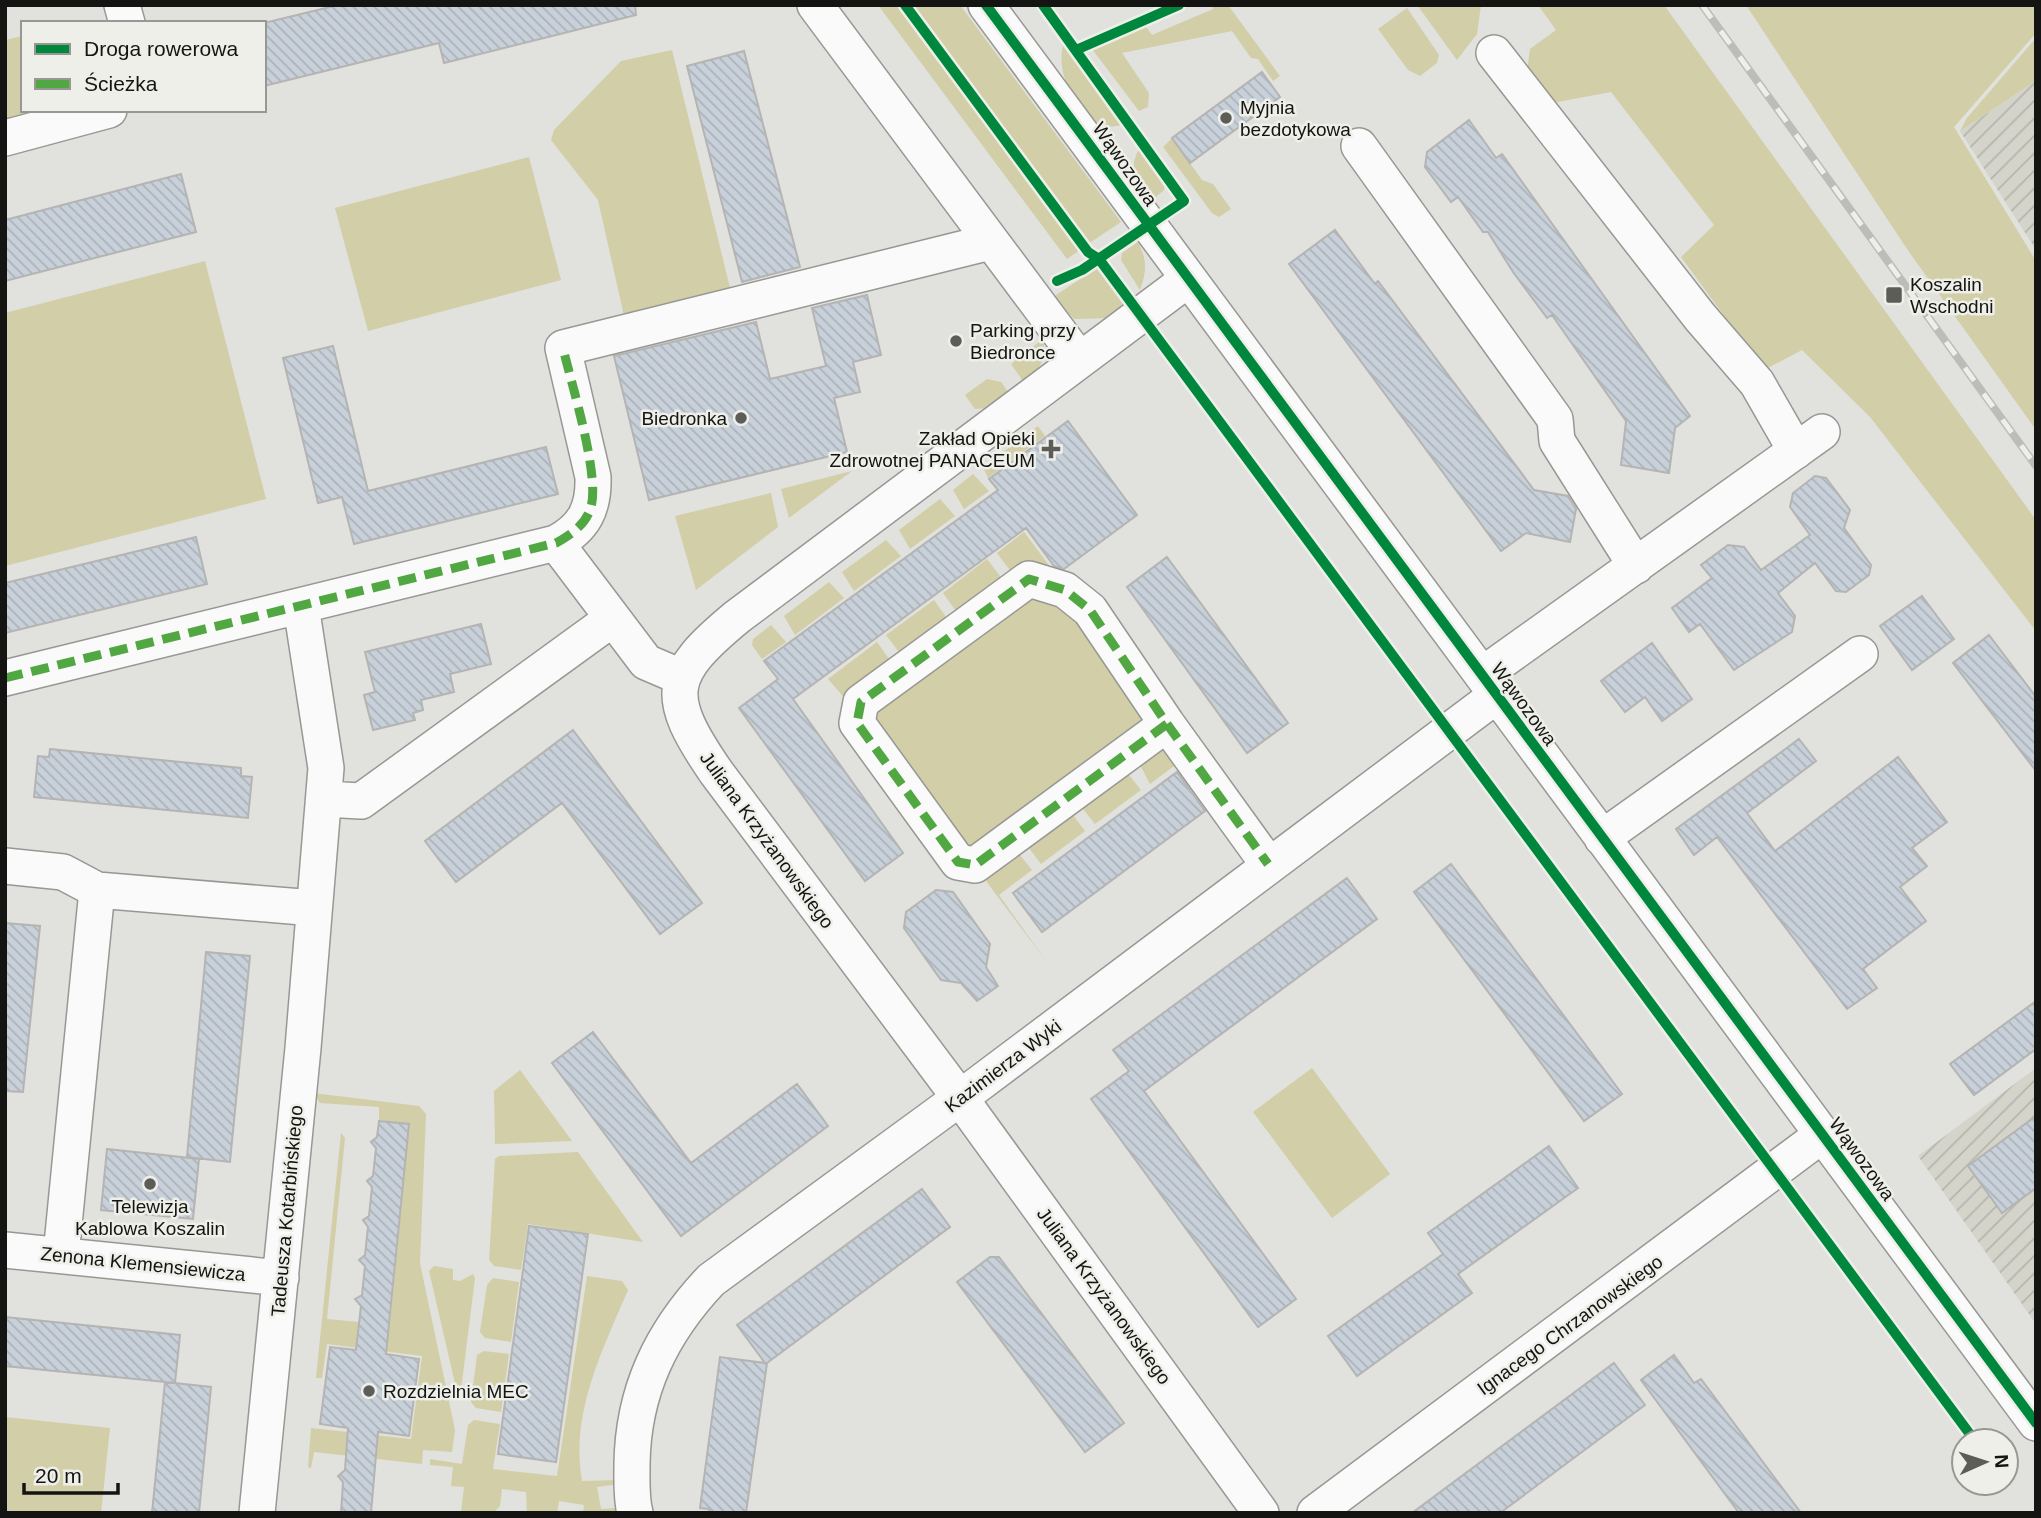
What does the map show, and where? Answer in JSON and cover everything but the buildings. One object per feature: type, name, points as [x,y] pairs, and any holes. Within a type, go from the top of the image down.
[{"type":"street","points":[[815,5],[1079,359]]},
{"type":"street","name":"Wąwozowa","points":[[985,5],[2036,1423]]},
{"type":"street","name":"Kazimierza Wyki","points":[[635,1513],[632,1458],[640,1400],[649,1370],[664,1338],[686,1307],[711,1280],[960,1098],[1268,864],[1636,566],[1809,441],[1700,317],[1494,53]]},
{"type":"street","points":[[5,138],[102,112]]},
{"type":"street","points":[[1359,146],[1555,419],[1558,441],[1636,566]]},
{"type":"street","points":[[5,678],[556,543],[572,534],[584,521],[593,498],[593,477],[563,348],[990,242]]},
{"type":"street","points":[[556,543],[646,662],[681,677],[704,645],[737,617],[1187,280]]},
{"type":"street","points":[[1167,724],[975,865],[958,862],[857,723],[861,702],[1028,579],[1065,590],[1090,610],[1167,724],[1268,864]]},
{"type":"street","name":"Tadeusza Kotarbińskiego","points":[[257,1513],[281,1278],[326,768],[302,606]]},
{"type":"street","points":[[324,799],[361,801],[612,619]]},
{"type":"street","points":[[1602,838],[1860,654]]},
{"type":"street","name":"Juliana Krzyżanowskiego","points":[[681,677],[680,697],[684,715],[705,757],[960,1098],[1261,1513]]},
{"type":"street","points":[[5,866],[63,872],[97,890],[314,908]]},
{"type":"street","points":[[61,1255],[97,890]]},
{"type":"street","name":"Ignacego Chrzanowskiego","points":[[1315,1513],[1822,1135]]},
{"type":"street","name":"Zenona Klemensiewicza","points":[[5,1250],[281,1278]]},
{"type":"shaded area","points":[[878,5],[899,5],[1080,250],[1067,259]]},
{"type":"shaded area","points":[[911,5],[960,5],[1121,222],[1088,244]]},
{"type":"shaded area","points":[[1212,5],[1228,5],[1280,76],[1273,81],[1258,59],[1251,58],[1232,31],[1122,53],[1149,93],[1148,107],[1139,111],[1092,49],[1145,25],[1152,35],[1213,9]]},
{"type":"shaded area","points":[[1417,5],[1481,5],[1477,34],[1457,60]]},
{"type":"shaded area","points":[[1538,5],[1664,5],[2036,520],[2036,631],[1870,417],[1802,350],[1764,370],[1681,257],[1714,225],[1611,92],[1552,103],[1527,72],[1530,49],[1556,30]]},
{"type":"shaded area","points":[[1746,5],[2036,5],[2036,33],[1954,127],[2036,261],[2036,430],[1907,249]]},
{"type":"shaded area","points":[[1407,8],[1439,55],[1437,63],[1420,76],[1408,70],[1378,29]]},
{"type":"shaded area","points":[[21,36],[21,112],[56,112],[5,126],[5,40]]},
{"type":"shaded area","points":[[2036,38],[2036,81],[1960,131],[1967,118]]},
{"type":"shaded area","points":[[1064,43],[1123,125],[1101,125],[1092,120],[1075,102],[1064,78]]},
{"type":"shaded area","points":[[672,50],[730,288],[625,320],[598,200],[551,140],[554,130],[621,61]]},
{"type":"shaded area","points":[[2036,81],[2036,250],[1960,131]]},
{"type":"shaded area","points":[[1172,138],[1202,180],[1213,184],[1231,209],[1219,217],[1212,213],[1163,147]]},
{"type":"shaded area","points":[[1140,148],[1165,183],[1164,190],[1150,202],[1135,176],[1134,163]]},
{"type":"shaded area","points":[[529,157],[561,280],[368,331],[335,208]]},
{"type":"shaded area","points":[[1138,242],[1145,266],[1140,290],[1121,260],[1122,253]]},
{"type":"shaded area","points":[[205,261],[266,499],[5,566],[5,313]]},
{"type":"shaded area","points":[[1097,268],[1104,272],[1129,307],[1111,318],[1074,319],[1053,297]]},
{"type":"shaded area","points":[[1043,339],[1041,364],[1025,384],[1011,364]]},
{"type":"shaded area","points":[[987,379],[1001,382],[1008,392],[993,408],[975,409],[965,395]]},
{"type":"shaded area","points":[[1038,426],[1045,436],[988,478],[983,467]]},
{"type":"shaded area","points":[[852,471],[789,518],[781,489]]},
{"type":"shaded area","points":[[973,474],[989,491],[964,509],[953,490]]},
{"type":"shaded area","points":[[771,493],[778,527],[696,590],[675,516]]},
{"type":"shaded area","points":[[940,499],[955,516],[910,549],[899,530]]},
{"type":"shaded area","points":[[1024,532],[1057,576],[1012,573],[997,553]]},
{"type":"shaded area","points":[[886,540],[901,556],[854,591],[842,572]]},
{"type":"shaded area","points":[[987,559],[1003,580],[958,614],[943,593]]},
{"type":"shaded area","points":[[829,582],[844,598],[795,635],[784,616]]},
{"type":"shaded area","points":[[1032,589],[1075,607],[1156,722],[966,853],[869,720],[872,707]]},
{"type":"shaded area","points":[[934,600],[949,621],[902,656],[886,635]]},
{"type":"shaded area","points":[[771,625],[786,642],[762,659],[752,645],[753,639]]},
{"type":"shaded area","points":[[877,642],[892,663],[847,701],[828,679]]},
{"type":"shaded area","points":[[1165,741],[1178,763],[1150,784],[1138,761]]},
{"type":"shaded area","points":[[1125,770],[1141,790],[1095,824],[1079,804]]},
{"type":"shaded area","points":[[1070,811],[1085,831],[1041,864],[1026,844]]},
{"type":"shaded area","points":[[1011,852],[1020,855],[1032,870],[999,895],[1046,961],[986,881],[987,871]]},
{"type":"shaded area","points":[[1312,1068],[1390,1174],[1332,1218],[1253,1112]]},
{"type":"shaded area","points":[[2036,1068],[2036,1324],[1918,1156]]},
{"type":"shaded area","points":[[520,1070],[572,1141],[495,1144],[494,1091]]},
{"type":"shaded area","points":[[313,1093],[419,1106],[426,1114],[420,1263],[455,1430],[452,1452],[423,1450],[422,1464],[314,1452],[311,1468],[308,1467],[311,1428],[411,1439],[422,1356],[327,1344],[322,1378],[316,1378],[341,1133],[345,1138],[327,1319],[390,1325],[409,1124],[379,1120],[379,1107],[320,1103]]},
{"type":"shaded area","points":[[578,1152],[643,1242],[528,1224],[521,1270],[494,1266],[489,1260],[495,1159],[499,1156]]},
{"type":"shaded area","points":[[434,1266],[453,1269],[453,1280],[460,1281],[473,1274],[475,1278],[461,1390],[457,1392],[429,1271]]},
{"type":"shaded area","points":[[587,1276],[622,1281],[628,1290],[591,1383],[580,1431],[579,1456],[582,1481],[621,1480],[619,1484],[597,1487],[601,1509],[616,1508],[623,1513],[583,1513],[584,1505],[559,1501],[557,1513],[527,1513],[526,1492],[502,1489],[500,1506],[495,1511],[461,1513],[464,1487],[451,1486],[453,1467],[430,1465],[430,1459],[462,1464],[468,1425],[474,1420],[500,1424],[493,1469],[557,1476]]},
{"type":"shaded area","points":[[493,1278],[519,1282],[511,1342],[485,1338],[480,1332],[487,1285]]},
{"type":"shaded area","points":[[484,1351],[509,1354],[501,1412],[476,1408],[471,1402],[477,1355]]},
{"type":"shaded area","points":[[5,1417],[110,1428],[101,1513],[5,1513]]},
{"type":"railway","points":[[1702,5],[2036,466]]},
{"type":"marked path","points":[[5,678],[556,543],[576,530],[584,521],[593,496],[589,455],[563,348]]},
{"type":"marked path","points":[[1167,724],[975,865],[958,862],[857,723],[861,702],[1029,579],[1065,590],[1090,610],[1167,724],[1268,864]]},
{"type":"cycle path","points":[[905,5],[1088,252],[1099,259],[1965,1427]]},
{"type":"cycle path","points":[[986,5],[2036,1423]]},
{"type":"cycle path","points":[[1043,5],[1184,201],[1082,270],[1057,281]]},
{"type":"cycle path","points":[[1076,50],[1179,5]]},
{"type":"place","name":"Myjnia bezdotykowa","points":[[1226,118]]},
{"type":"place","name":"Koszalin Wschodni","points":[[1894,295]]},
{"type":"place","name":"Parking przy Biedronce","points":[[956,341]]},
{"type":"place","name":"Biedronka","points":[[741,418]]},
{"type":"place","name":"Zakład Opieki Zdrowotnej PANACEUM","points":[[1051,449]]},
{"type":"place","name":"Telewizja Kablowa Koszalin","points":[[150,1184]]},
{"type":"place","name":"Rozdzielnia MEC","points":[[369,1391]]}]
